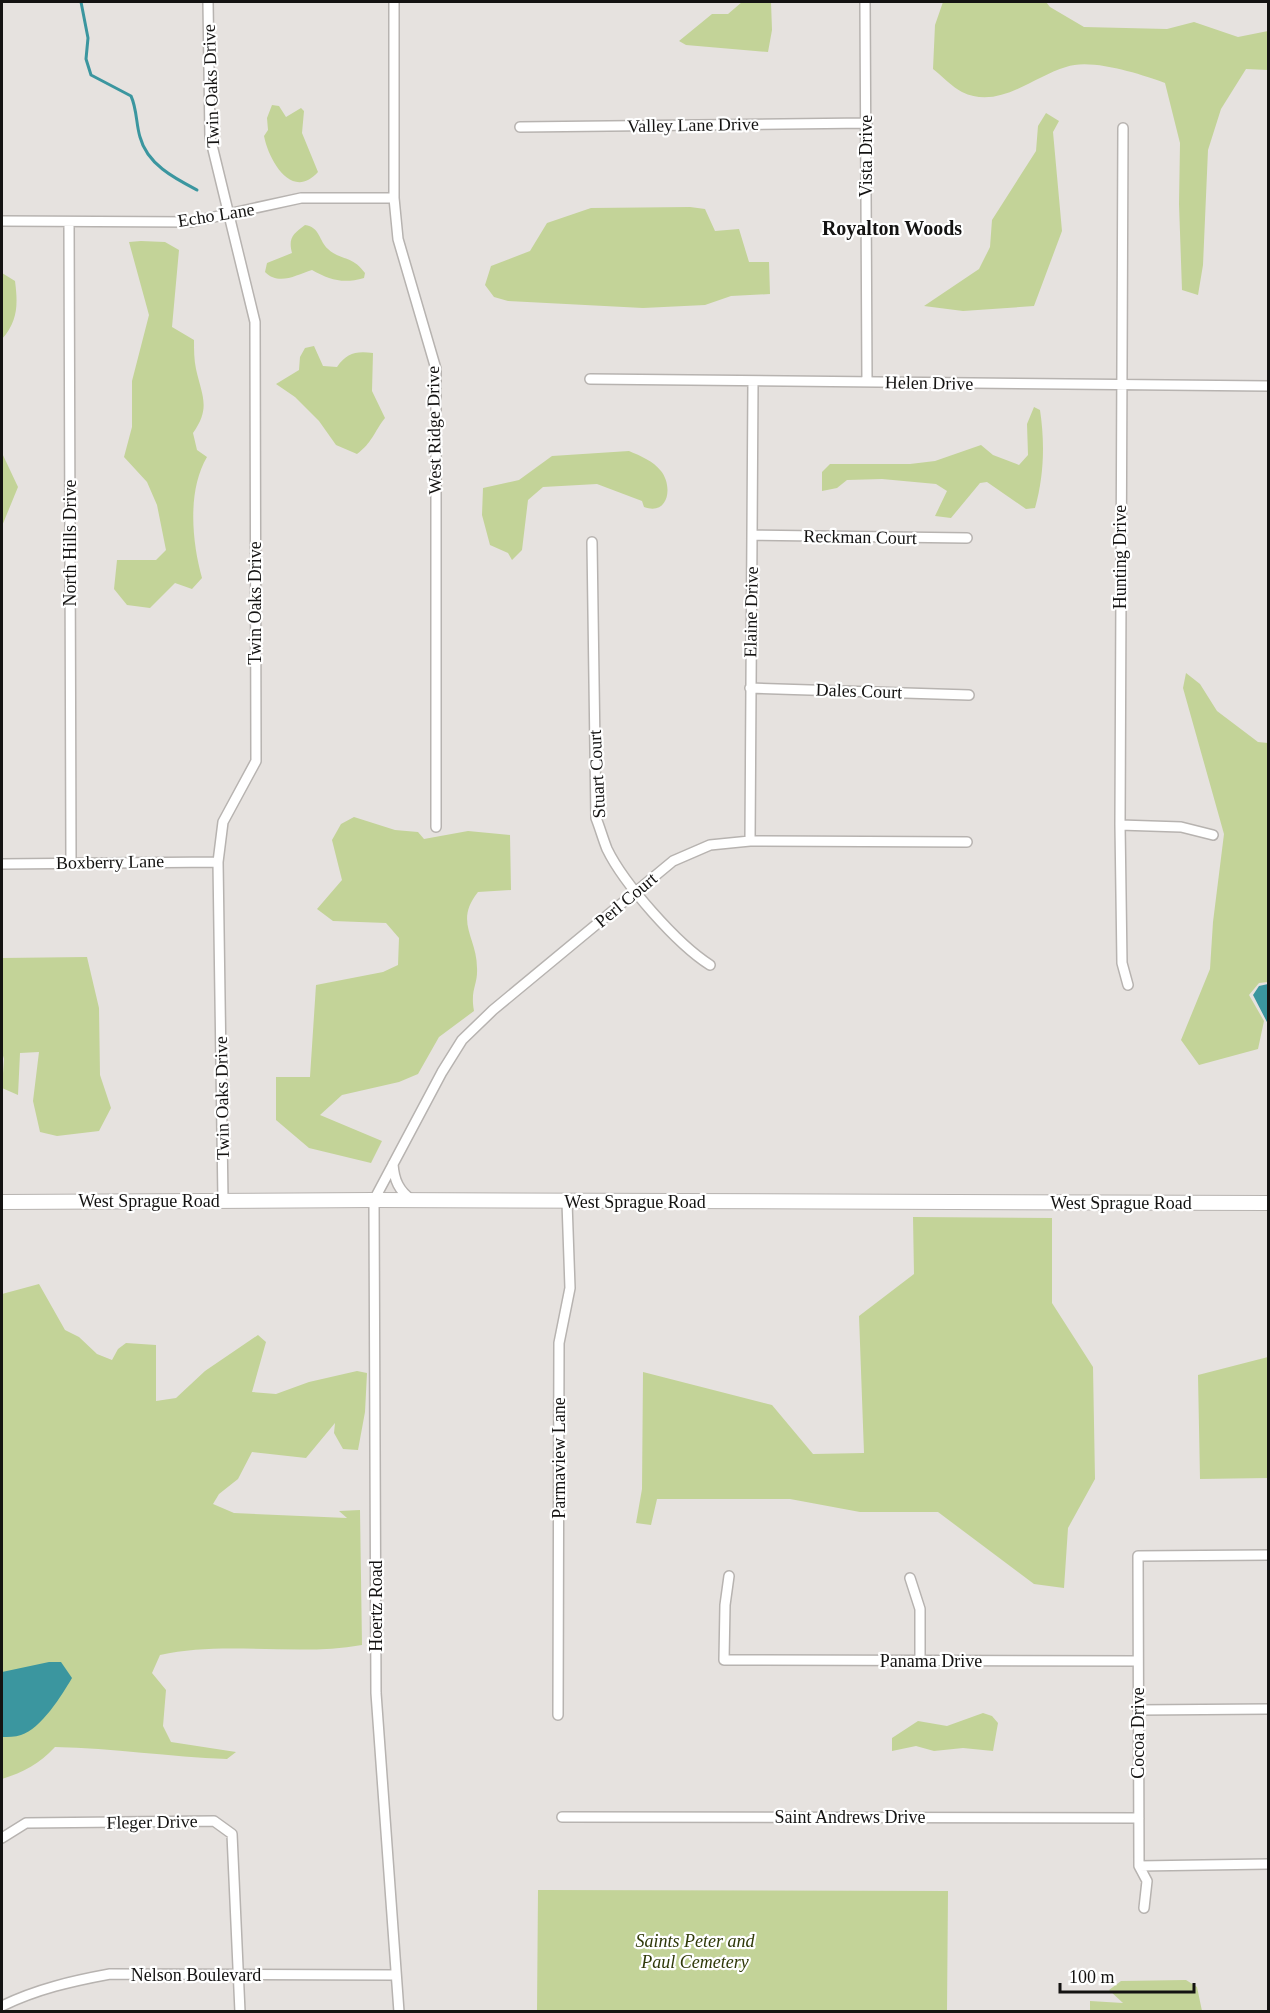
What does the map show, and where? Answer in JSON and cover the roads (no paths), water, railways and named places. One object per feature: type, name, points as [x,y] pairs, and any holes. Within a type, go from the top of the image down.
[{"type":"street","name":"Twin Oaks Drive","points":[[208,2],[210,137],[255,322],[256,761],[224,822],[218,862],[223,1200]]},
{"type":"street","name":"West Ridge Drive","points":[[394,2],[394,198],[398,239],[436,369],[436,827]]},
{"type":"street","name":"Vista Drive","points":[[866,2],[867,382]]},
{"type":"street","name":"Valley Lane Drive","points":[[520,127],[867,123]]},
{"type":"street","name":"Hunting Drive","points":[[1123,128],[1120,825],[1122,963],[1128,985]]},
{"type":"street","name":"Echo Lane","points":[[2,221],[191,222],[229,216],[301,198],[394,198]]},
{"type":"street","name":"North Hills Drive","points":[[69,222],[71,863]]},
{"type":"street","name":"Helen Drive","points":[[590,379],[1269,386]]},
{"type":"street","name":"Elaine Drive","points":[[750,841],[753,382]]},
{"type":"street","name":"Reckman Court","points":[[753,535],[967,538]]},
{"type":"street","name":"Stuart Court","points":[[592,542],[596,818],[607,849],[637,892],[693,954],[710,965]]},
{"type":"street","name":"Dales Court","points":[[750,688],[969,695]]},
{"type":"street","points":[[1120,825],[1180,827],[1213,836]]},
{"type":"street","name":"Perl Court","points":[[374,1200],[462,1040],[493,1010],[673,861],[710,845],[750,841],[967,842]]},
{"type":"street","name":"Boxberry Lane","points":[[2,864],[218,862]]},
{"type":"street","points":[[393,1164],[397,1184],[403,1194],[414,1201]]},
{"type":"street","name":"West Sprague Road","points":[[2,1202],[374,1200],[1269,1203]]},
{"type":"street","name":"Hoertz Road","points":[[374,1200],[376,1693],[399,2012]]},
{"type":"street","name":"Parmaview Lane","points":[[558,1715],[559,1343],[570,1288],[567,1202]]},
{"type":"street","name":"Cocoa Drive","points":[[1144,1908],[1147,1881],[1139,1866],[1138,1818],[1138,1556],[1269,1555]]},
{"type":"street","name":"Panama Drive","points":[[729,1576],[725,1605],[724,1660],[1137,1661]]},
{"type":"street","points":[[910,1578],[920,1609],[920,1661]]},
{"type":"street","points":[[1137,1710],[1269,1709]]},
{"type":"street","name":"Saint Andrews Drive","points":[[562,1816],[1138,1818]]},
{"type":"street","name":"Fleger Drive","points":[[2,1838],[26,1823],[214,1821],[232,1834],[240,1975]]},
{"type":"street","points":[[1139,1866],[1269,1864]]},
{"type":"street","name":"Nelson Boulevard","points":[[2,2006],[28,1993],[70,1981],[110,1974],[396,1975]]},
{"type":"street","points":[[240,1975],[240,2012]]},
{"type":"water","points":[[1268,984],[1268,1024],[1253,995],[1259,986]]},
{"type":"water","points":[[49,1662],[61,1662],[72,1678],[68,1685],[50,1711],[29,1732],[14,1737],[2,1737],[2,1672]]},
{"type":"waterway","points":[[81,2],[88,38],[86,59],[91,75],[131,96],[140,137],[149,155],[162,169],[197,190]]},
{"type":"district","name":"Royalton Woods","points":[[892,228]]},
{"type":"park label","name":"Saints Peter and Paul Cemetery","points":[[695,1951]]}]
